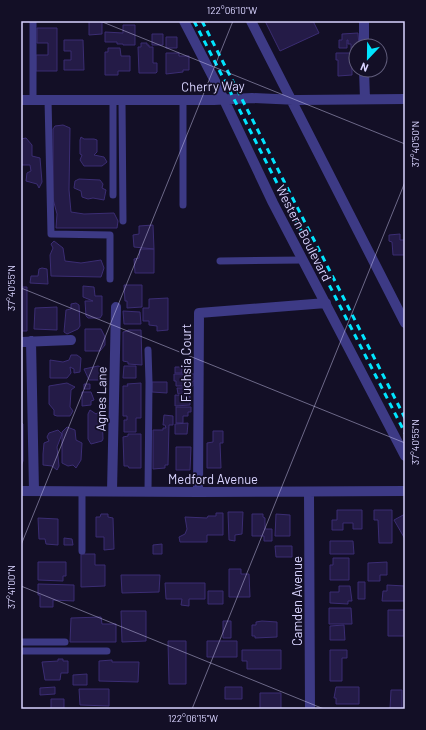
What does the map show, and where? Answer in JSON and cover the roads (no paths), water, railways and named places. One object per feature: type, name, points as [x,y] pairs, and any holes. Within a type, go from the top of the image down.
[{"type":"street","name":"Western Boulevard","points":[[184,21],[224,99],[273,203],[405,456]]},
{"type":"street","points":[[251,21],[405,324]]},
{"type":"street","points":[[364,21],[364,38]]},
{"type":"street","points":[[364,78],[364,99]]},
{"type":"street","name":"Cherry Way","points":[[21,100],[183,100],[252,98],[290,100],[405,99]]},
{"type":"street","name":"Fuchsia Court","points":[[198,492],[199,313],[326,303]]},
{"type":"street","name":"Agnes Lane","points":[[112,491],[116,307]]},
{"type":"street","points":[[34,491],[26,341],[71,340]]},
{"type":"street","name":"Medford Avenue","points":[[21,491],[309,493],[405,491]]},
{"type":"street","name":"Camden Avenue","points":[[309,493],[310,709]]},
{"type":"lane","points":[[33,21],[33,100]]},
{"type":"lane","points":[[48,99],[51,234],[110,235],[110,279]]},
{"type":"lane","points":[[113,195],[117,100]]},
{"type":"lane","points":[[117,100],[123,221]]},
{"type":"lane","points":[[183,100],[183,205]]},
{"type":"lane","points":[[220,261],[303,260]]},
{"type":"lane","points":[[148,350],[148,492]]},
{"type":"lane","points":[[82,491],[82,551]]},
{"type":"lane","points":[[21,642],[65,642]]},
{"type":"lane","points":[[21,651],[107,651]]},
{"type":"railway","points":[[194,21],[405,433]]},
{"type":"railway","points":[[202,21],[405,418]]}]
